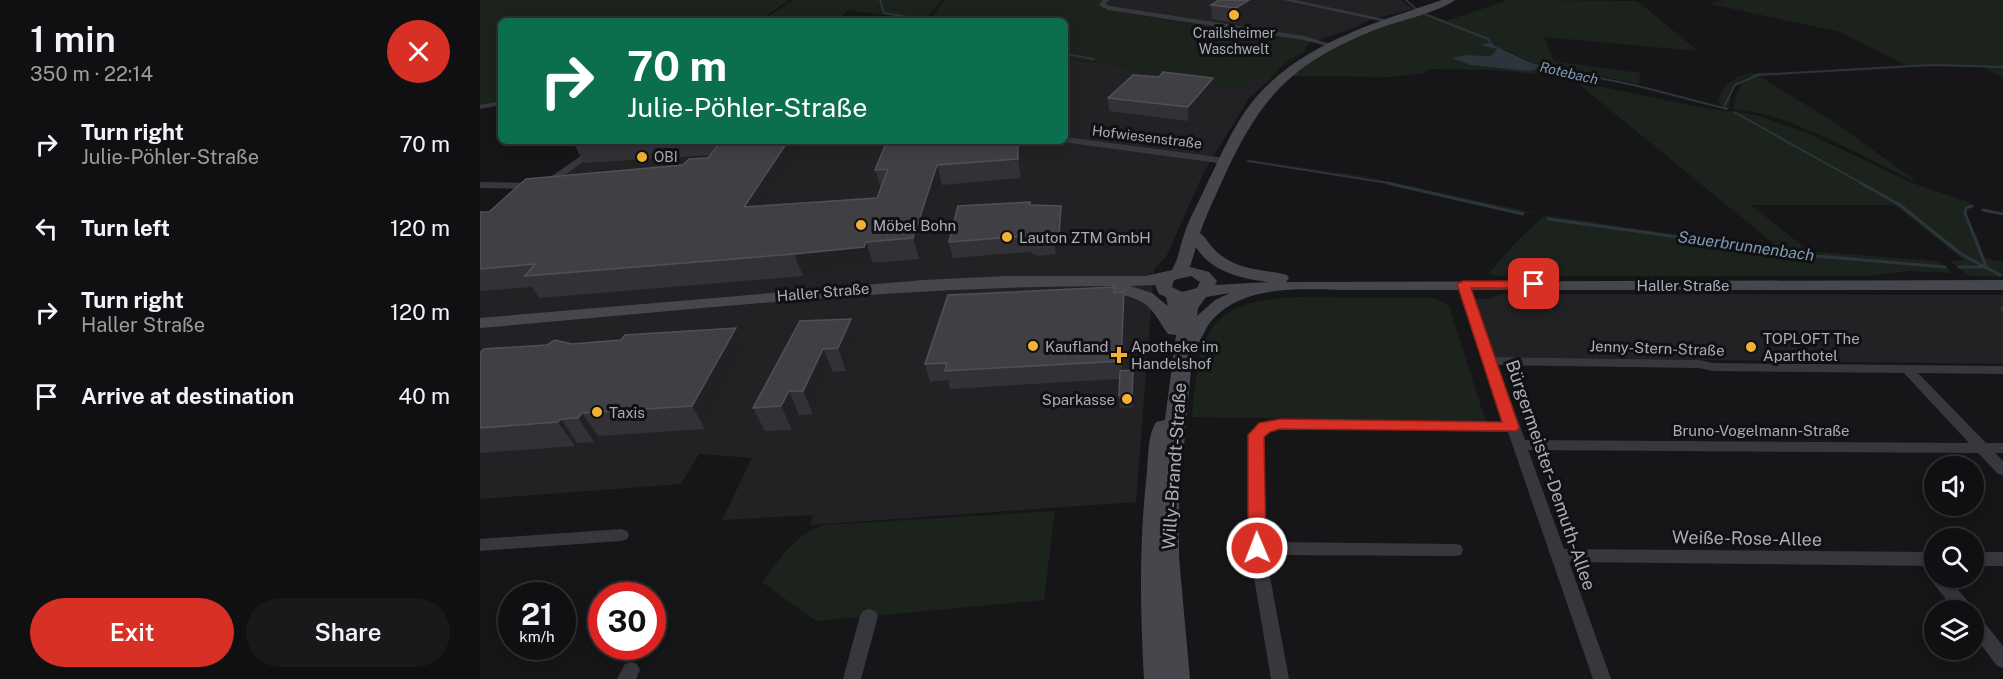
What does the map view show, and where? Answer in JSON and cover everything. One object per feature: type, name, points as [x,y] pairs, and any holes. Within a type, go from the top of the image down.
[{"type":"main road","points":[[1171,284],[1225,161],[1262,99],[1302,62],[1331,45],[1451,0]]},
{"type":"main road","points":[[1201,216],[1200,238],[1195,261],[1202,284]]},
{"type":"main road","points":[[1200,238],[1208,253],[1237,270],[1333,284]]},
{"type":"main road","name":"Haller Straße","points":[[480,324],[924,285],[1006,281],[1146,281],[1171,284]]},
{"type":"main road","name":"Haller Straße","points":[[1202,284],[1228,281],[1363,285]]},
{"type":"main road","points":[[1171,284],[1202,284]]},
{"type":"main road","points":[[1171,284],[1202,284]]},
{"type":"main road","name":"Haller Straße","points":[[480,324],[950,289],[1171,284]]},
{"type":"main road","name":"Willy-Brandt-Straße","points":[[1158,679],[1151,551],[1154,488],[1175,332],[1177,302],[1171,284]]},
{"type":"main road","name":"Haller Straße","points":[[1202,284],[1227,288],[1463,284],[2003,285]]},
{"type":"main road","name":"Willy-Brandt-Straße","points":[[1176,679],[1167,557],[1168,512],[1176,405],[1184,361],[1189,308],[1202,284]]},
{"type":"main road","name":"Haller Straße","points":[[1116,287],[1140,293],[1156,302],[1168,314],[1175,332]]},
{"type":"main road","points":[[1184,361],[1195,330],[1209,312],[1234,297],[1272,288]]},
{"type":"street","points":[[1106,0],[1102,5],[1108,8],[1304,38],[1331,45]]},
{"type":"street","points":[[1286,0],[1390,21]]},
{"type":"street","points":[[480,107],[498,104]]},
{"type":"street","name":"Hofwiesenstraße","points":[[1068,140],[1225,161]]},
{"type":"street","points":[[526,198],[604,144]]},
{"type":"street","points":[[480,185],[544,186]]},
{"type":"street","name":"Bürgermeister-Demuth-Allee","points":[[1463,284],[1511,427],[1602,679]]},
{"type":"street","name":"Jenny-Stern-Straße","points":[[1490,361],[2003,370]]},
{"type":"street","points":[[1907,369],[2003,470]]},
{"type":"street","points":[[1280,679],[1257,548],[1256,435],[1265,427],[1280,424],[1511,427]]},
{"type":"street","name":"Bruno-Vogelmann-Straße","points":[[1519,445],[2003,448]]},
{"type":"street","points":[[480,545],[621,535]]},
{"type":"street","points":[[1257,548],[1455,550]]},
{"type":"street","name":"Weiße-Rose-Allee","points":[[1559,555],[1924,559]]},
{"type":"street","points":[[1984,559],[2003,559]]},
{"type":"street","points":[[1947,588],[1957,600]]},
{"type":"street","points":[[852,679],[869,616]]},
{"type":"street","points":[[1984,635],[2003,660]]},
{"type":"shaded area","points":[[480,0],[789,0],[762,18],[498,18],[498,103],[480,106]]},
{"type":"shaded area","points":[[793,0],[942,0],[927,18],[848,10],[840,18],[766,18]]},
{"type":"shaded area","points":[[945,0],[1098,0],[1095,3],[1096,8],[1309,43],[1303,52],[1288,61],[1270,78],[1253,77],[1237,91],[1093,62],[1068,60],[1068,18],[930,18]]},
{"type":"shaded area","points":[[1098,0],[1401,0],[1413,9],[1369,20],[1354,28],[1309,43],[1096,8],[1094,3]]},
{"type":"shaded area","points":[[1508,0],[1637,1],[1698,51],[1544,37],[1554,61],[1640,73],[1639,84],[1551,67],[1546,75],[1493,70],[1428,69],[1425,73],[1391,77],[1291,76],[1338,47],[1424,12],[1446,21]],"holes":[[[1497,49],[1506,50],[1538,66],[1530,71],[1470,65],[1452,58],[1466,55],[1491,56]]]},
{"type":"shaded area","points":[[1722,0],[2003,0],[2003,78],[1982,66],[1995,66],[1905,65],[1840,32],[1710,4]]},
{"type":"shaded area","points":[[1487,43],[1538,66],[1535,70],[1528,71],[1470,65],[1452,58],[1466,55],[1491,56],[1497,49],[1480,45]]},
{"type":"shaded area","points":[[1068,60],[1272,78],[1249,98],[1204,172],[1166,257],[1154,269],[1136,502],[810,525],[813,515],[722,520],[752,458],[699,454],[681,484],[480,499],[480,227],[599,144],[1068,144]]},
{"type":"shaded area","points":[[1757,73],[1791,73],[1746,76],[1731,90],[1729,109],[1724,109],[1718,101],[1723,90],[1738,77]]},
{"type":"shaded area","points":[[1757,75],[1834,122],[1919,183],[1804,128],[1780,119],[1734,109],[1737,92],[1742,83]]},
{"type":"shaded area","points":[[1575,81],[1698,107],[1756,115],[1807,133],[1912,183],[1971,203],[1963,210],[1972,234],[1977,236],[1984,258],[2003,262],[2003,277],[1969,276],[1949,261],[1964,260],[1895,205],[1751,205],[1809,251],[1779,248]]},
{"type":"shaded area","points":[[1244,159],[1362,176],[1535,213],[1516,214],[1382,182],[1249,162]]},
{"type":"shaded area","points":[[1545,215],[1766,248],[1938,261],[1953,273],[1910,271],[1869,276],[1495,276],[1488,274],[1519,239]]},
{"type":"shaded area","points":[[1500,294],[2003,295],[2003,364],[1495,357],[1472,299],[1488,299]]},
{"type":"shaded area","points":[[1296,297],[1435,298],[1449,306],[1486,422],[1192,417],[1199,364],[1204,344],[1212,328],[1224,315],[1242,306],[1265,300]]},
{"type":"shaded area","points":[[1055,511],[1044,600],[816,621],[762,582],[797,541],[805,534],[824,525]]},
{"type":"building","points":[[1219,0],[1249,0],[1236,8],[1211,5]]},
{"type":"building","points":[[1163,72],[1213,78],[1188,107],[1108,98],[1133,75],[1159,77]]},
{"type":"building","name":"Möbel Bohn","points":[[719,144],[786,144],[744,207],[877,198],[888,169],[875,170],[886,144],[1018,144],[1018,159],[937,165],[913,238],[866,242],[864,247],[794,254],[525,276],[535,264],[480,269],[480,212],[489,212],[526,179],[683,165],[689,159],[708,158]]},
{"type":"building","points":[[1030,202],[1030,205],[1061,206],[1059,236],[949,242],[958,206]]},
{"type":"building","name":"Kaufland","points":[[1114,287],[1114,293],[1124,292],[1121,361],[945,371],[947,363],[925,364],[948,295]]},
{"type":"building","points":[[851,319],[838,348],[823,349],[803,391],[789,391],[781,406],[753,408],[800,321]]},
{"type":"building","name":"Taxis","points":[[736,328],[692,406],[582,413],[578,418],[561,419],[558,422],[480,428],[480,353],[484,349],[547,345],[555,340],[572,344],[621,340],[625,335]]},
{"type":"building","points":[[1133,370],[1132,395],[1119,396],[1120,371]]},
{"type":"waterway","points":[[880,0],[884,13],[914,18]]},
{"type":"waterway","name":"Rotebach","points":[[1406,0],[1416,9]]},
{"type":"waterway","name":"Rotebach","points":[[1422,13],[1488,39],[1492,45]]},
{"type":"waterway","points":[[1068,55],[1094,59]]},
{"type":"waterway","name":"Rotebach","points":[[1534,65],[1634,85],[1727,109]]},
{"type":"waterway","points":[[1724,107],[1735,85],[1757,75],[1932,65],[2003,67]]},
{"type":"waterway","name":"Rotebach","points":[[1734,112],[1863,184]]},
{"type":"waterway","name":"Sauerbrunnenbach","points":[[1248,161],[1394,184]]},
{"type":"waterway","name":"Sauerbrunnenbach","points":[[1387,183],[1523,214]]},
{"type":"waterway","name":"Rotebach","points":[[1861,183],[1900,205],[1961,254],[2000,275]]},
{"type":"waterway","points":[[1972,206],[1966,208],[1965,213],[1986,266]]},
{"type":"waterway","points":[[1983,210],[2003,214]]},
{"type":"waterway","name":"Sauerbrunnenbach","points":[[1548,219],[1816,256],[1945,267]]},
{"type":"waterway","name":"Sauerbrunnenbach","points":[[1959,267],[1985,267]]},
{"type":"place","name":"Crailsheimer Waschwelt","points":[[1234,15]]},
{"type":"place","name":"OBI","points":[[642,157]]},
{"type":"place","name":"Möbel Bohn","points":[[861,225]]},
{"type":"place","name":"Lauton ZTM GmbH","points":[[1007,237]]},
{"type":"place","name":"Kaufland","points":[[1033,346]]},
{"type":"place","name":"TOPLOFT The Aparthotel","points":[[1751,347]]},
{"type":"place","name":"Apotheke im Handelshof","points":[[1119,355]]},
{"type":"place","name":"Sparkasse","points":[[1127,399]]},
{"type":"place","name":"Taxis","points":[[597,412]]},
{"type":"route","points":[[1257,548],[1256,435],[1265,427],[1280,424],[1511,427],[1463,284],[1534,284]]}]
